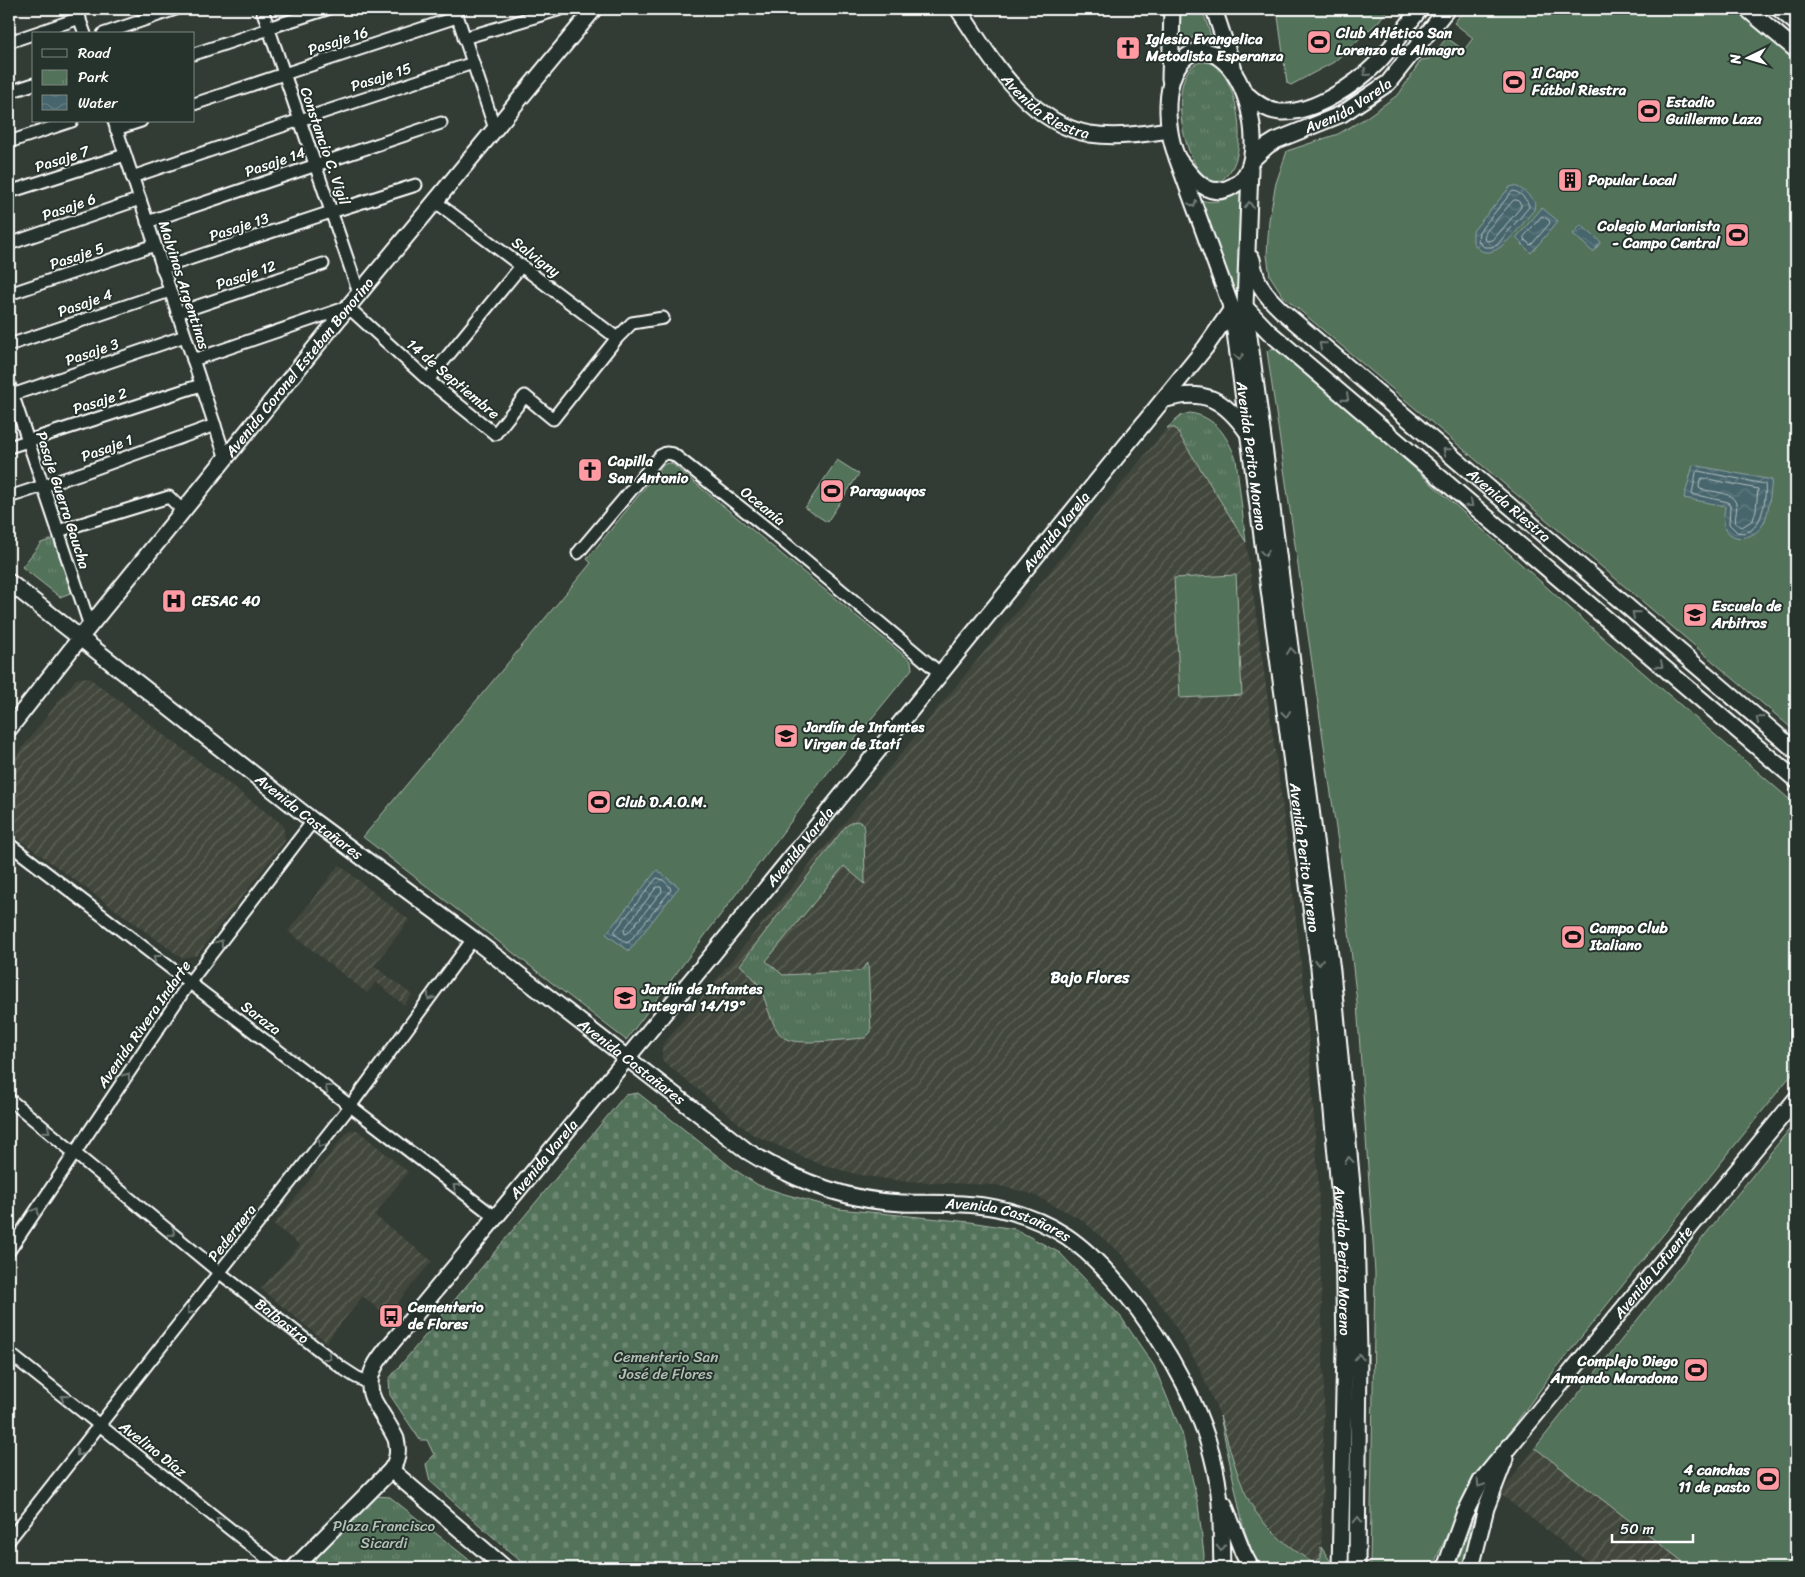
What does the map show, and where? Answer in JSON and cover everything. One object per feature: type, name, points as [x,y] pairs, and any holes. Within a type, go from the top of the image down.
[{"type":"main road","name":"Avenida Coronel Esteban Bonorino","points":[[9,729],[80,638],[359,293],[594,9]]},
{"type":"main road","name":"Avenida Riestra","points":[[958,9],[983,48],[1017,91],[1034,106],[1065,126],[1089,134],[1108,136],[1130,136],[1170,130]]},
{"type":"main road","points":[[1172,9],[1168,114],[1170,130],[1177,158],[1195,181],[1214,191],[1228,189],[1243,179],[1251,164],[1253,136],[1244,92],[1236,76],[1214,9]]},
{"type":"main road","name":"Avenida Varela","points":[[1244,92],[1263,107],[1279,112],[1296,111],[1347,89],[1378,62],[1420,9]]},
{"type":"main road","name":"Avenida Varela","points":[[1251,164],[1267,146],[1342,114],[1388,83],[1448,9]]},
{"type":"main road","points":[[1747,9],[1796,50]]},
{"type":"main road","points":[[1779,9],[1796,24]]},
{"type":"main road","points":[[1170,88],[1177,67],[1192,52],[1200,50],[1216,55],[1236,76]]},
{"type":"main road","name":"Avenida Perito Moreno","points":[[1177,158],[1238,308],[1250,343],[1332,971],[1356,1228],[1359,1350],[1356,1568]]},
{"type":"main road","name":"Avenida Perito Moreno","points":[[1251,164],[1248,243],[1238,308],[1250,436],[1320,968],[1343,1232],[1345,1350],[1340,1568]]},
{"type":"main road","name":"Avenida Riestra","points":[[1248,243],[1257,280],[1262,291],[1271,301],[1796,751]]},
{"type":"main road","name":"Avenida Riestra","points":[[1238,308],[1269,332],[1796,780]]},
{"type":"main road","name":"Avenida Varela","points":[[369,1383],[371,1370],[1238,308]]},
{"type":"main road","points":[[1250,343],[1256,333],[1269,332]]},
{"type":"main road","points":[[1163,400],[1179,395],[1196,394],[1212,399],[1227,408],[1250,436]]},
{"type":"main road","points":[[1403,447],[1419,428]]},
{"type":"main road","name":"Avenida Castañares","points":[[9,582],[313,821],[473,940],[747,1151],[799,1179],[840,1194],[881,1202],[966,1203],[998,1209],[1048,1226],[1067,1237],[1089,1254],[1130,1298],[1154,1331],[1175,1366],[1192,1400],[1207,1439],[1219,1493],[1251,1568]]},
{"type":"main road","name":"Avenida Lafuente","points":[[1445,1568],[1472,1498],[1486,1474],[1796,1099]]},
{"type":"main road","points":[[294,1568],[391,1470],[397,1461],[398,1446],[393,1433],[374,1401],[369,1383]]},
{"type":"main road","name":"Avenida Lafuente","points":[[1470,1568],[1486,1508],[1511,1446]]},
{"type":"main road","points":[[391,1470],[505,1568]]},
{"type":"main road","name":"Avenida Castañares","points":[[1219,1493],[1222,1568]]},
{"type":"street","points":[[109,32],[176,9]]},
{"type":"street","name":"Constancio C. Vigil","points":[[262,9],[266,30],[297,121],[315,165],[328,213],[359,293]]},
{"type":"street","points":[[195,54],[327,9]]},
{"type":"street","points":[[464,38],[561,9]]},
{"type":"street","points":[[33,32],[78,13],[84,32]]},
{"type":"street","points":[[456,13],[495,129]]},
{"type":"street","name":"Pasaje 16","points":[[195,104],[456,13]]},
{"type":"street","points":[[9,42],[32,32]]},
{"type":"street","name":"Pasaje 15","points":[[132,177],[473,63]]},
{"type":"street","points":[[9,92],[32,85]]},
{"type":"street","points":[[9,142],[69,122]]},
{"type":"street","points":[[115,125],[134,122]]},
{"type":"street","name":"Pasaje 14","points":[[147,222],[442,123]]},
{"type":"street","name":"Malvinas Argentinas","points":[[115,125],[226,459]]},
{"type":"street","name":"Pasaje 7","points":[[9,192],[125,155]]},
{"type":"street","name":"Pasaje 13","points":[[162,268],[416,185]]},
{"type":"street","name":"Pasaje 6","points":[[9,244],[140,199]]},
{"type":"street","name":"Salvigny","points":[[436,202],[617,338]]},
{"type":"street","name":"Pasaje 5","points":[[9,294],[155,245]]},
{"type":"street","name":"Pasaje 12","points":[[178,313],[323,264]]},
{"type":"street","points":[[428,380],[522,265]]},
{"type":"street","name":"Pasaje 4","points":[[9,345],[170,291]]},
{"type":"street","points":[[193,360],[348,307]]},
{"type":"street","name":"14 de Septiembre","points":[[348,307],[428,380],[495,434],[525,396],[552,419],[617,338],[632,323],[663,318]]},
{"type":"street","name":"Pasaje 3","points":[[10,392],[185,336]]},
{"type":"street","name":"Pasaje 2","points":[[9,447],[201,385]]},
{"type":"street","name":"Pasaje Guerra Gaucha","points":[[10,392],[90,626]]},
{"type":"street","name":"Pasaje 1","points":[[9,498],[214,424]]},
{"type":"street","name":"Oceanía","points":[[578,553],[660,456],[666,453],[673,454],[772,533],[940,674]]},
{"type":"street","points":[[58,531],[169,497],[183,511]]},
{"type":"street","name":"Avenida Rivera Indarte","points":[[9,1251],[189,983],[313,821]]},
{"type":"street","name":"Saraza","points":[[9,844],[495,1217]]},
{"type":"street","name":"Pedernera","points":[[9,1540],[100,1427],[351,1105],[473,940]]},
{"type":"street","name":"Balbastro","points":[[9,1099],[220,1273],[342,1368],[356,1378],[369,1383]]},
{"type":"street","name":"Avelino Díaz","points":[[9,1353],[279,1568]]},
{"type":"shaded area","points":[[1167,428],[1175,428],[1246,542],[1282,801],[1307,1014],[1318,1177],[1324,1393],[1321,1558],[1313,1563],[1282,1540],[1254,1511],[1238,1472],[1220,1416],[1199,1367],[1167,1312],[1121,1254],[1081,1219],[1032,1194],[996,1185],[901,1181],[859,1175],[817,1163],[752,1134],[662,1060],[662,1046]]},
{"type":"shaded area","points":[[88,677],[283,825],[285,841],[197,955],[182,958],[9,832],[9,765],[76,679]]},
{"type":"shaded area","points":[[339,865],[409,920],[374,966],[412,995],[404,1005],[376,982],[367,993],[288,931]]},
{"type":"shaded area","points":[[349,1130],[357,1130],[408,1172],[374,1215],[432,1261],[386,1316],[363,1296],[326,1342],[261,1289],[300,1245],[274,1225]]},
{"type":"shaded area","points":[[1535,1448],[1691,1568],[1596,1568],[1500,1494]]},
{"type":"green space","points":[[1181,9],[1202,9],[1211,36],[1196,36],[1179,44]]},
{"type":"green space","name":"Club Atlético San Lorenzo de Almagro","points":[[1277,9],[1388,9],[1379,21],[1334,62],[1291,85],[1287,83]]},
{"type":"green space","points":[[1465,9],[1733,9],[1796,60],[1796,732],[1283,296],[1270,276],[1267,255],[1269,220],[1276,183],[1287,151],[1338,134],[1364,119],[1399,94],[1421,60],[1429,59],[1445,40],[1444,36],[1464,50],[1473,38],[1454,23]]},
{"type":"green space","points":[[1202,62],[1217,66],[1225,76],[1236,104],[1239,138],[1237,153],[1233,166],[1226,176],[1218,182],[1205,177],[1195,164],[1187,146],[1182,124],[1180,102],[1183,83],[1190,69]]},
{"type":"green space","points":[[1243,189],[1240,284],[1236,294],[1226,278],[1196,199],[1210,202],[1221,200]]},
{"type":"green space","name":"Campo Club Italiano","points":[[1278,346],[1609,643],[1796,805],[1796,1069],[1554,1371],[1470,1485],[1432,1568],[1370,1568],[1375,1273],[1357,1003],[1342,870],[1267,351]]},
{"type":"green space","points":[[1190,413],[1199,415],[1214,423],[1224,435],[1233,451],[1236,459],[1246,542],[1175,428],[1167,428],[1182,415]]},
{"type":"green space","name":"Paraguayos","points":[[837,460],[859,474],[827,522],[805,508]]},
{"type":"green space","name":"Club D.A.O.M.","points":[[671,463],[911,661],[912,669],[832,767],[626,1040],[363,837],[591,563],[587,559],[664,464]]},
{"type":"green space","points":[[53,539],[73,592],[60,597],[22,567],[41,543]]},
{"type":"green space","points":[[1236,575],[1242,695],[1180,698],[1174,578]]},
{"type":"green space","points":[[857,821],[862,823],[864,828],[865,884],[844,866],[766,961],[783,975],[860,971],[868,963],[871,1032],[865,1038],[815,1042],[789,1040],[783,1037],[774,1026],[760,988],[740,965],[845,827]]},
{"type":"green space","name":"Cementerio San José de Flores","points":[[638,1093],[735,1170],[758,1185],[839,1209],[970,1222],[1015,1229],[1060,1253],[1121,1317],[1154,1366],[1182,1433],[1198,1504],[1204,1555],[1203,1568],[528,1568],[430,1481],[426,1464],[434,1455],[427,1440],[420,1440],[390,1395],[389,1379],[625,1095]]},
{"type":"green space","name":"Complejo Diego Armando Maradona","points":[[1796,1121],[1796,1568],[1691,1568],[1535,1448]]},
{"type":"green space","points":[[1220,1416],[1239,1478],[1255,1511],[1274,1533],[1313,1563],[1321,1558],[1321,1547],[1331,1562],[1331,1568],[1263,1568],[1254,1556],[1243,1526]]},
{"type":"green space","points":[[1492,1482],[1468,1568],[1455,1568],[1480,1502]]},
{"type":"green space","name":"Plaza Francisco Sicardi","points":[[375,1496],[390,1497],[477,1566],[474,1568],[306,1568]]},
{"type":"water","points":[[1513,186],[1523,190],[1531,198],[1535,203],[1534,210],[1514,234],[1497,249],[1488,252],[1480,250],[1473,242],[1473,231],[1510,187]]},
{"type":"water","points":[[1542,208],[1558,221],[1531,253],[1516,238]]},
{"type":"water","points":[[1581,225],[1601,242],[1593,252],[1573,234]]},
{"type":"water","points":[[1693,465],[1772,480],[1769,504],[1762,526],[1753,534],[1742,538],[1736,537],[1727,531],[1723,523],[1725,506],[1684,498]]},
{"type":"water","points":[[657,870],[679,887],[629,951],[606,934]]},
{"type":"place","name":"Club Atlético San Lorenzo de Almagro","points":[[1319,42]]},
{"type":"place","name":"Iglesia Evangelica Metodista Esperanza","points":[[1128,48]]},
{"type":"place","name":"Il Capo Fútbol Riestra","points":[[1514,82]]},
{"type":"place","name":"Estadio Guillermo Laza","points":[[1649,111]]},
{"type":"place","name":"Popular Local","points":[[1570,180]]},
{"type":"place","name":"Colegio Marianista - Campo Central","points":[[1737,235]]},
{"type":"place","name":"Capilla San Antonio","points":[[590,470]]},
{"type":"place","name":"Paraguayos","points":[[832,491]]},
{"type":"place","name":"CESAC 40","points":[[174,601]]},
{"type":"place","name":"Escuela de Arbitros","points":[[1695,615]]},
{"type":"place","name":"Jardín de Infantes Virgen de Itatí","points":[[786,736]]},
{"type":"place","name":"Club D.A.O.M.","points":[[599,802]]},
{"type":"place","name":"Campo Club Italiano","points":[[1573,937]]},
{"type":"place","name":"Jardín de Infantes Integral 14/19°","points":[[625,998]]},
{"type":"place","name":"Cementerio de Flores","points":[[391,1316]]},
{"type":"place","name":"Complejo Diego Armando Maradona","points":[[1696,1370]]},
{"type":"place","name":"4 canchas 11 de pasto","points":[[1768,1479]]},
{"type":"district","name":"Bajo Flores","points":[[1090,977]]}]
